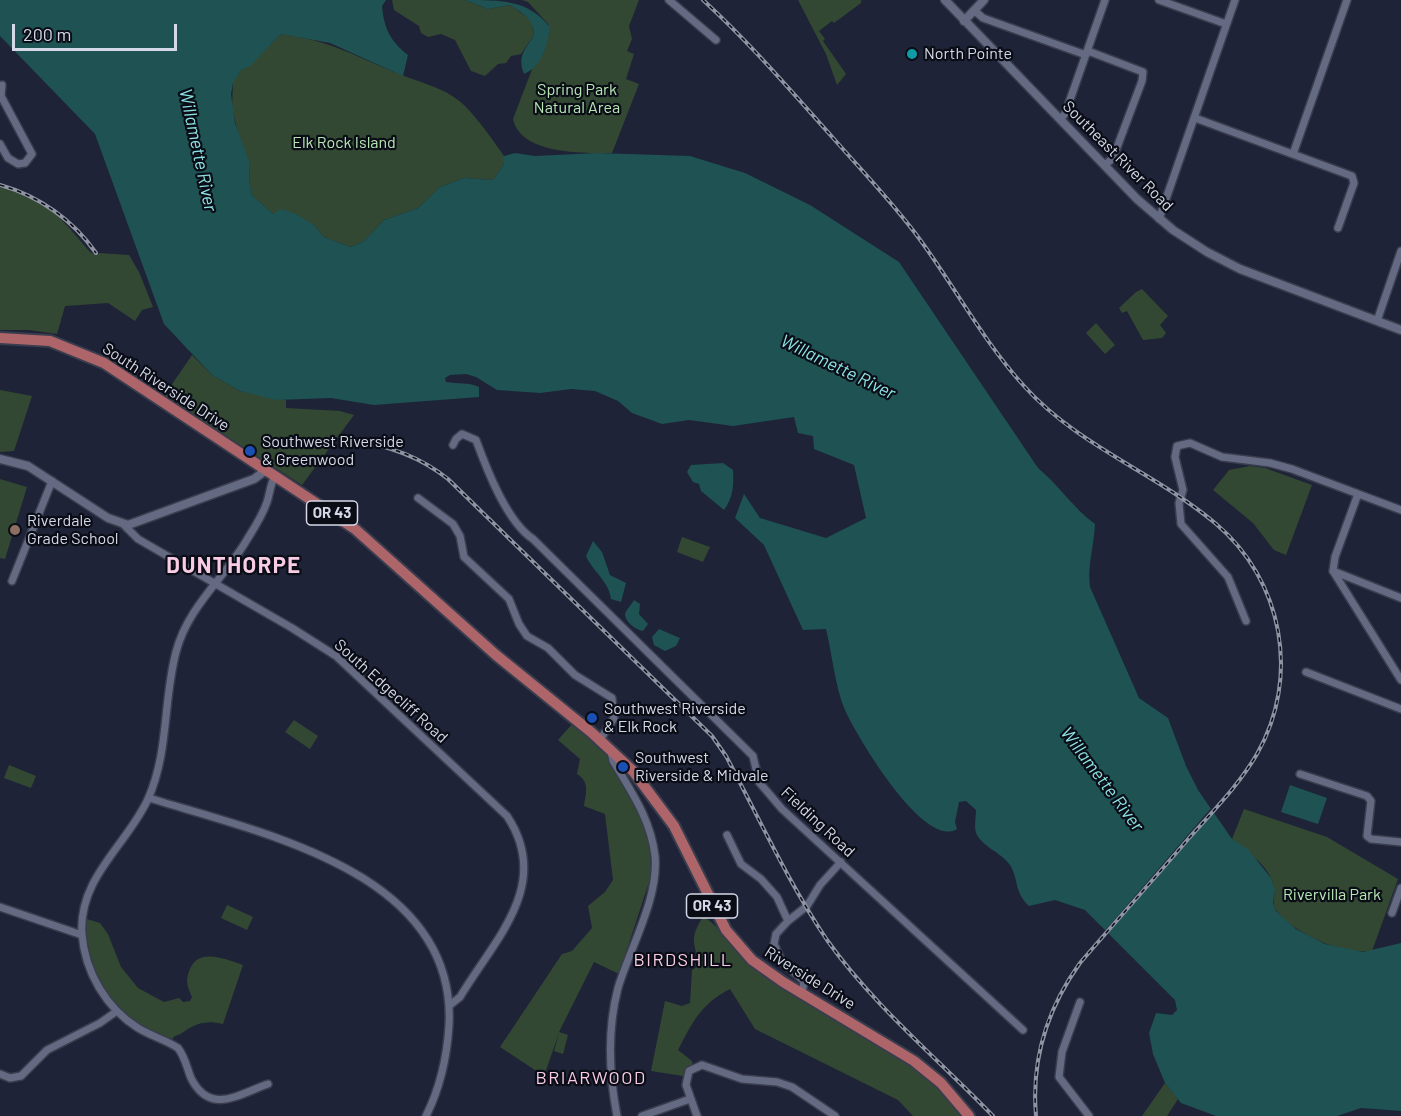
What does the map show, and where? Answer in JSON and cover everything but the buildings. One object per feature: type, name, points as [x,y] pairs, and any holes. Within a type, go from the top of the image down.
[{"type":"main road","name":"South Riverside Drive","points":[[0,338],[50,341],[89,355],[355,529],[496,655]]},
{"type":"main road","name":"Riverside Drive","points":[[496,655],[610,748],[645,784],[674,826],[717,915],[732,939],[764,969],[914,1061],[940,1083],[969,1116]]},
{"type":"street","points":[[669,0],[716,40]]},
{"type":"street","name":"Southeast River Road","points":[[945,0],[1159,219],[1188,240],[1226,263],[1401,330]]},
{"type":"street","points":[[964,21],[984,0]]},
{"type":"street","points":[[1060,119],[1065,114],[1105,0]]},
{"type":"street","points":[[1159,0],[1226,24]]},
{"type":"street","points":[[1159,219],[1235,0]]},
{"type":"street","points":[[1293,154],[1347,0]]},
{"type":"street","points":[[975,11],[983,18],[1143,72],[1142,81],[1113,158],[1105,165]]},
{"type":"street","points":[[0,144],[8,158],[18,164],[25,163],[32,154],[2,96],[2,85]]},
{"type":"street","points":[[1194,118],[1352,176],[1354,183],[1338,228]]},
{"type":"street","points":[[1377,321],[1401,251]]},
{"type":"street","name":"Fielding Road","points":[[453,445],[462,434],[476,440],[515,524],[753,756],[759,782],[764,790],[1023,1030]]},
{"type":"street","points":[[1246,621],[1228,576],[1181,524],[1179,503],[1183,490],[1175,457],[1178,446],[1190,442],[1222,457],[1279,465],[1401,510]]},
{"type":"street","points":[[0,459],[23,463],[108,518],[124,525],[153,518],[270,473],[266,504],[247,540],[189,619],[176,652],[163,752],[149,798],[91,886],[84,910],[82,935],[90,969],[97,986],[117,1011],[136,1028],[178,1048],[195,1084],[210,1099],[234,1098],[268,1084]]},
{"type":"street","points":[[12,580],[52,481]]},
{"type":"street","points":[[1358,494],[1335,557],[1333,571],[1401,680]]},
{"type":"street","points":[[418,498],[453,524],[460,536],[464,557],[509,599],[519,624],[527,636],[548,648],[564,667],[612,698],[614,718],[600,740]]},
{"type":"street","name":"South Edgecliff Road","points":[[124,525],[133,535],[336,656],[454,767],[494,801],[511,823],[521,846],[524,870],[520,896],[513,916],[460,997],[450,1005]]},
{"type":"street","points":[[1333,571],[1401,598]]},
{"type":"street","points":[[1306,672],[1401,709]]},
{"type":"street","points":[[610,748],[613,761],[646,819],[655,860],[650,898],[616,1000],[610,1057],[616,1116]]},
{"type":"street","points":[[1300,774],[1367,796],[1371,801],[1367,836],[1371,839],[1401,842]]},
{"type":"street","points":[[149,798],[261,832],[315,853],[360,876],[401,909],[418,928],[441,960],[447,978],[450,1005],[445,1066],[426,1116]]},
{"type":"street","points":[[727,835],[741,864],[761,879],[777,897],[788,921]]},
{"type":"street","points":[[802,994],[804,981],[786,966],[774,944],[777,932],[807,906],[820,885],[841,862]]},
{"type":"street","points":[[1392,913],[1401,888]]},
{"type":"street","points":[[0,907],[82,935]]},
{"type":"street","points":[[1080,1002],[1062,1052],[1059,1072],[1062,1082],[1089,1116]]},
{"type":"street","points":[[0,1074],[10,1078],[21,1076],[47,1050],[100,1023],[117,1011]]},
{"type":"street","points":[[697,1116],[686,1085],[686,1076],[694,1067],[702,1065],[742,1079],[777,1082],[792,1087],[835,1116]]},
{"type":"street","points":[[642,1116],[690,1099]]},
{"type":"green space","points":[[392,0],[465,0],[488,9],[510,5],[531,20],[534,35],[521,54],[511,56],[506,63],[498,64],[485,76],[471,71],[455,40],[441,34],[428,37],[421,33],[419,26],[394,10]]},
{"type":"green space","name":"Spring Park Natural Area","points":[[522,0],[639,0],[629,26],[632,39],[627,51],[634,54],[626,79],[639,84],[612,153],[555,150],[528,140],[518,131],[513,119],[549,25],[528,2]]},
{"type":"green space","points":[[798,0],[861,0],[861,3],[834,23],[832,21],[819,31],[825,39],[823,41],[846,74],[837,85],[826,54]]},
{"type":"green space","name":"Elk Rock Island","points":[[281,34],[330,45],[450,94],[464,105],[480,123],[504,156],[504,164],[493,180],[464,178],[440,187],[418,208],[384,220],[363,242],[350,247],[324,237],[314,225],[273,214],[252,195],[249,180],[250,164],[240,141],[232,108],[233,82],[241,70],[252,63]]},
{"type":"green space","points":[[0,187],[30,197],[51,210],[90,252],[96,255],[99,253],[129,255],[139,272],[153,307],[142,310],[135,321],[108,303],[65,306],[57,334],[29,330],[0,330]]},
{"type":"green space","points":[[1142,289],[1168,316],[1160,325],[1166,333],[1162,338],[1143,340],[1127,311],[1122,313],[1119,308]]},
{"type":"green space","points":[[1096,323],[1115,345],[1105,354],[1086,333]]},
{"type":"green space","points":[[192,355],[212,375],[240,391],[286,400],[286,408],[340,411],[354,415],[302,485],[164,396]]},
{"type":"green space","points":[[0,390],[32,396],[14,451],[0,452]]},
{"type":"green space","points":[[1250,466],[1265,468],[1312,485],[1286,555],[1274,550],[1253,523],[1213,490],[1229,470]]},
{"type":"green space","points":[[0,479],[27,487],[5,559],[0,558]]},
{"type":"green space","points":[[682,537],[710,547],[703,562],[677,552]]},
{"type":"green space","points":[[294,720],[318,736],[310,749],[285,732]]},
{"type":"green space","points":[[573,723],[598,742],[635,799],[648,831],[652,873],[619,974],[594,962],[559,1032],[568,1035],[563,1054],[554,1051],[559,1033],[544,1076],[500,1047],[562,954],[572,951],[592,928],[588,906],[605,892],[613,880],[605,814],[584,806],[585,784],[577,774],[580,759],[558,740]]},
{"type":"green space","points":[[9,765],[36,776],[31,788],[4,778]]},
{"type":"green space","name":"Rivervilla Park","points":[[1244,809],[1327,837],[1398,879],[1372,951],[1347,950],[1333,946],[1306,935],[1284,919],[1274,905],[1274,888],[1268,873],[1258,860],[1232,839]]},
{"type":"green space","points":[[227,905],[253,917],[247,930],[221,918]]},
{"type":"green space","points":[[703,917],[766,976],[811,1005],[889,1048],[910,1063],[938,1088],[963,1116],[913,1116],[898,1100],[755,1029],[730,989],[712,1001],[699,1014],[678,1050],[692,1061],[693,1066],[683,1076],[651,1071],[665,1001],[682,1006],[690,1003],[692,970],[700,965],[694,945],[694,935]]},
{"type":"green space","points":[[87,919],[100,923],[108,934],[121,967],[138,988],[164,1002],[179,998],[183,1002],[190,1001],[192,997],[187,980],[194,962],[200,958],[222,958],[243,965],[223,1024],[206,1022],[174,1037],[171,1041],[135,1022],[108,995],[98,978],[87,940]]},
{"type":"green space","points":[[1165,1083],[1178,1099],[1167,1116],[1142,1116]]},
{"type":"water","name":"Willamette River","points":[[0,0],[386,0],[382,6],[386,27],[392,39],[408,55],[403,76],[330,43],[281,34],[250,66],[241,70],[233,83],[231,94],[235,123],[250,164],[249,180],[252,195],[273,214],[281,209],[294,213],[314,225],[324,237],[350,247],[363,242],[384,220],[418,208],[440,187],[464,178],[493,180],[504,164],[504,156],[515,153],[535,156],[597,153],[690,156],[745,173],[810,205],[899,262],[1038,468],[1095,524],[1089,571],[1090,587],[1139,698],[1168,718],[1186,766],[1198,790],[1232,839],[1248,849],[1271,878],[1275,890],[1273,903],[1276,911],[1296,929],[1325,944],[1363,952],[1401,943],[1401,1111],[1361,1108],[1337,1116],[1216,1116],[1181,1103],[1165,1083],[1153,1054],[1149,1033],[1156,1013],[1172,1015],[1177,1010],[1175,1000],[1085,910],[1055,900],[1029,906],[1021,896],[1010,865],[1002,856],[987,846],[976,833],[976,810],[966,801],[959,802],[955,822],[957,829],[943,831],[927,823],[910,807],[862,742],[845,710],[836,681],[826,629],[803,630],[764,545],[735,518],[744,494],[760,518],[826,538],[866,518],[854,465],[814,449],[813,436],[798,433],[794,417],[733,426],[689,420],[662,424],[632,413],[618,401],[595,391],[571,389],[540,393],[497,390],[476,377],[466,374],[450,375],[445,378],[446,382],[475,385],[479,387],[479,397],[374,405],[331,398],[276,400],[240,391],[212,375],[164,324],[95,134],[0,36]]},
{"type":"water","points":[[465,0],[514,3],[533,11],[542,18],[550,27],[545,47],[536,66],[524,74],[522,58],[534,35],[532,24],[526,17],[510,5],[488,9]]},
{"type":"water","points":[[723,463],[733,470],[731,496],[724,510],[701,491],[699,484],[693,482],[687,472],[691,465]]},
{"type":"water","points":[[593,541],[602,552],[610,575],[626,583],[621,602],[611,599],[607,587],[586,556]]},
{"type":"water","points":[[634,600],[640,604],[639,614],[648,624],[643,631],[631,625],[625,617]]},
{"type":"water","points":[[659,629],[680,638],[676,646],[665,651],[654,645],[652,637]]},
{"type":"water","points":[[1290,785],[1327,798],[1318,824],[1281,812]]},
{"type":"pier","points":[[1213,806],[1215,809],[1105,936],[1103,933]]},
{"type":"railway","points":[[703,0],[770,68],[901,215],[934,259],[996,352],[1024,386],[1068,426],[1167,489],[1215,523],[1238,546],[1256,572],[1270,601],[1278,631],[1281,662],[1279,693],[1271,724],[1257,754],[1234,787],[1080,963],[1068,980],[1050,1017],[1039,1055],[1035,1095],[1036,1116]]},
{"type":"railway","points":[[0,185],[28,196],[54,211],[77,230],[96,253]]},
{"type":"railway","points":[[352,441],[378,445],[403,453],[426,464],[448,479],[712,736],[726,756],[787,873],[827,940],[885,1009],[993,1116]]},
{"type":"place","name":"North Pointe","points":[[912,54]]},
{"type":"place","name":"Southwest Riverside & Greenwood","points":[[250,451]]},
{"type":"place","name":"Riverdale Grade School","points":[[15,530]]},
{"type":"place","name":"Southwest Riverside & Elk Rock","points":[[592,718]]},
{"type":"place","name":"Southwest Riverside & Midvale","points":[[623,767]]},
{"type":"district","name":"DUNTHORPE","points":[[234,566]]},
{"type":"district","name":"BIRDSHILL","points":[[683,960]]},
{"type":"district","name":"BRIARWOOD","points":[[591,1078]]}]
